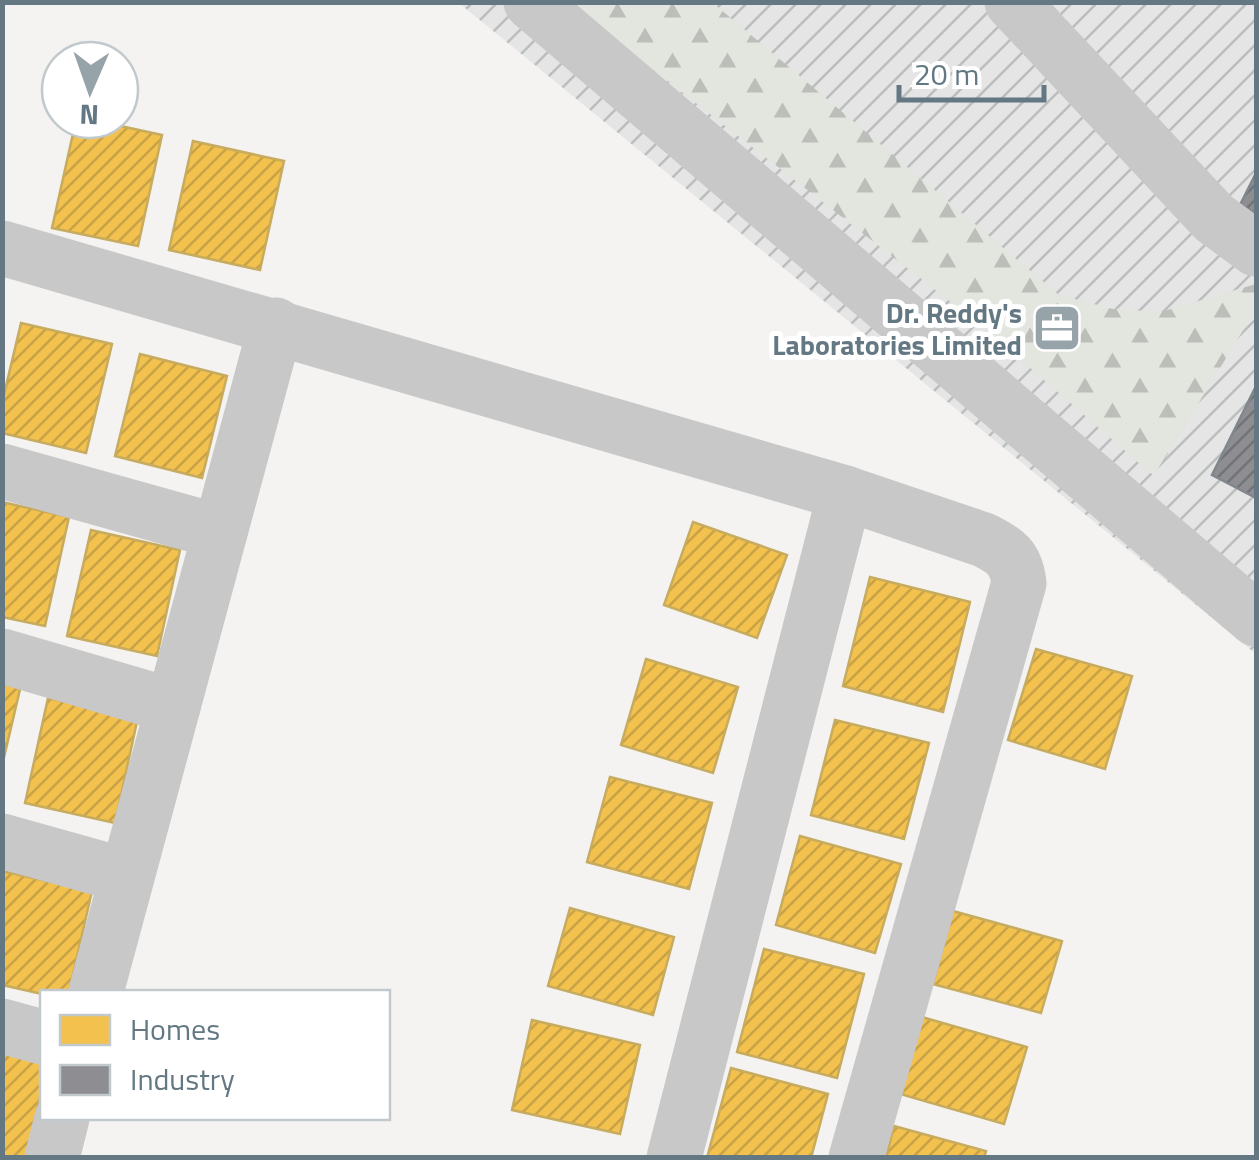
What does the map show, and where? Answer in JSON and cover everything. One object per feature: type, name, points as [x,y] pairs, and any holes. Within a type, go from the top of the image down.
[{"type":"street","points":[[532,2],[1256,620]]},
{"type":"street","points":[[1012,2],[1214,218],[1256,249]]},
{"type":"street","points":[[2,248],[846,493],[1003,549],[1016,563],[1018,583],[856,1158]]},
{"type":"street","points":[[97,990],[276,325]]},
{"type":"street","points":[[2,471],[220,532]]},
{"type":"street","points":[[674,1158],[846,493]]},
{"type":"street","points":[[2,656],[173,706]]},
{"type":"street","points":[[2,840],[127,876]]},
{"type":"street","points":[[2,1026],[40,1036]]},
{"type":"street","points":[[52,1158],[62,1120]]},
{"type":"shaded area","name":"Dr. Reddy's Laboratories Limited","points":[[459,3],[1256,3],[1256,654]]},
{"type":"green space","points":[[572,3],[713,3],[1059,295],[1113,309],[1161,312],[1256,284],[1256,309],[1154,476],[989,332]]},
{"type":"building: Homes","points":[[140,130],[162,135],[138,246],[52,228],[72,140],[140,140]]},
{"type":"building: Homes","points":[[193,141],[284,161],[260,270],[169,250]]},
{"type":"building: Homes","points":[[21,323],[112,344],[86,453],[2,433],[2,403]]},
{"type":"building: Homes","points":[[140,354],[227,376],[202,478],[115,456]]},
{"type":"building: Homes","points":[[2,502],[69,517],[45,626],[2,617]]},
{"type":"building: Homes","points":[[693,522],[787,555],[757,638],[664,605]]},
{"type":"building: Homes","points":[[91,530],[180,550],[157,656],[67,636]]},
{"type":"building: Homes","points":[[870,577],[970,602],[943,712],[843,686]]},
{"type":"building: Homes","points":[[1036,649],[1132,676],[1105,769],[1008,740]]},
{"type":"building: Homes","points":[[646,659],[738,687],[713,773],[621,745]]},
{"type":"building: Homes","points":[[2,681],[21,685],[2,766]]},
{"type":"building: Homes","points":[[48,698],[138,717],[115,823],[25,803]]},
{"type":"building: Homes","points":[[835,720],[929,743],[904,839],[811,815]]},
{"type":"building: Homes","points":[[610,777],[712,803],[689,889],[587,862]]},
{"type":"building: Homes","points":[[800,836],[901,864],[875,953],[776,925]]},
{"type":"building: Homes","points":[[2,871],[92,891],[69,990],[40,990],[40,994],[2,985]]},
{"type":"building: Homes","points":[[570,908],[674,937],[653,1015],[548,986]]},
{"type":"building: Homes","points":[[953,911],[1062,941],[1041,1013],[933,984]]},
{"type":"building: Homes","points":[[764,949],[864,974],[837,1078],[737,1052]]},
{"type":"building: Homes","points":[[922,1017],[1027,1047],[1004,1124],[900,1094]]},
{"type":"building: Homes","points":[[532,1020],[640,1045],[620,1134],[512,1110]]},
{"type":"building: Homes","points":[[2,1050],[40,1058],[40,1096],[27,1158],[2,1158]]},
{"type":"building: Homes","points":[[731,1068],[828,1094],[811,1158],[707,1158]]},
{"type":"building: Homes","points":[[894,1126],[986,1151],[984,1158],[886,1158]]},
{"type":"building: Industry","points":[[1256,173],[1256,213],[1240,205]]},
{"type":"building: Industry","points":[[1256,386],[1256,498],[1212,475]]},
{"type":"place","name":"Dr. Reddy's Laboratories Limited","points":[[1057,328]]}]
